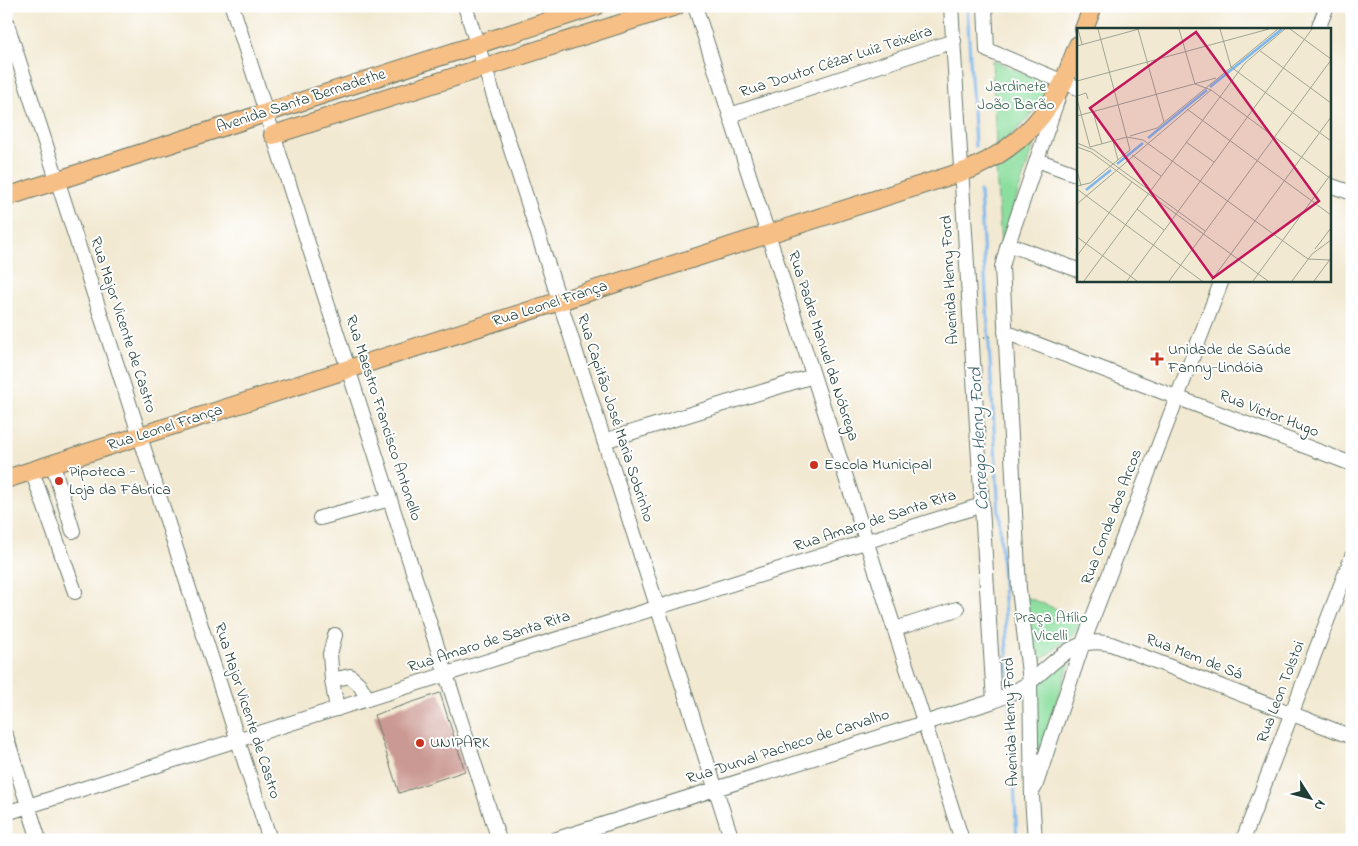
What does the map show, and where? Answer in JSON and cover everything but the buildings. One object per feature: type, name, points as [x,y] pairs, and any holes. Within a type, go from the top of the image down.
[{"type":"main road","name":"Avenida Santa Bernadethe","points":[[6,197],[596,6]]},
{"type":"main road","name":"Avenida Santa Bernadethe","points":[[273,135],[676,6]]},
{"type":"main road","points":[[1084,28],[1093,6]]},
{"type":"main road","name":"Rua Leonel França","points":[[6,479],[980,165],[1000,154],[1025,135],[1071,85],[1077,51]]},
{"type":"street","name":"Rua Maestro Francisco Antonello","points":[[232,6],[500,840]]},
{"type":"street","name":"Rua Capitão José Maria Sobrinho","points":[[465,6],[732,840]]},
{"type":"street","name":"Rua Padre Manuel da Nóbrega","points":[[696,6],[962,840]]},
{"type":"street","name":"Avenida Henry Ford","points":[[952,6],[994,700]]},
{"type":"street","points":[[985,6],[987,50],[1071,85]]},
{"type":"street","points":[[1318,28],[1327,6]]},
{"type":"street","name":"Rua Major Vicente de Castro","points":[[6,21],[270,840]]},
{"type":"street","name":"Rua Doutor Cézar Luiz Teixeira","points":[[730,115],[954,42]]},
{"type":"street","name":"Avenida Henry Ford","points":[[1034,840],[1030,682],[1019,589],[1002,334],[1002,267],[1037,160],[1071,85]]},
{"type":"street","points":[[1037,160],[1077,175]]},
{"type":"street","points":[[1330,185],[1352,193]]},
{"type":"street","points":[[1008,244],[1077,270]]},
{"type":"street","name":"Rua Conde dos Arcos","points":[[1032,797],[1083,643],[1222,281]]},
{"type":"street","name":"Rua Victor Hugo","points":[[1002,334],[1177,397],[1352,464]]},
{"type":"street","points":[[604,441],[814,376]]},
{"type":"street","points":[[54,464],[73,531]]},
{"type":"street","points":[[32,471],[75,592]]},
{"type":"street","points":[[320,518],[390,499]]},
{"type":"street","name":"Rua Amaro de Santa Rita","points":[[6,813],[982,505]]},
{"type":"street","name":"Rua Leon Tolstoi","points":[[1243,840],[1352,556]]},
{"type":"street","points":[[895,629],[957,609]]},
{"type":"street","points":[[335,635],[330,654],[337,709]]},
{"type":"street","name":"Rua Mem de Sá","points":[[1083,643],[1094,641],[1111,644],[1352,737]]},
{"type":"street","points":[[1030,682],[1064,654],[1083,643]]},
{"type":"street","points":[[332,680],[350,676],[359,684],[368,699]]},
{"type":"street","name":"Rua Durval Pacheco de Carvalho","points":[[554,840],[994,700],[1014,692],[1030,682]]},
{"type":"street","points":[[6,736],[40,840]]},
{"type":"path","points":[[980,337],[1002,334]]},
{"type":"green space","name":"Jardinete João Barão","points":[[992,60],[1053,86],[1028,119],[996,146]]},
{"type":"green space","name":"Jardinete João Barão","points":[[1035,141],[1001,245],[996,170],[1017,157]]},
{"type":"green space","name":"Praça Atílio Vicelli","points":[[1026,597],[1082,619],[1074,634],[1034,666]]},
{"type":"green space","name":"Praça Atílio Vicelli","points":[[1072,656],[1037,758],[1036,688]]},
{"type":"waterway","name":"Córrego Henry Ford","points":[[967,6],[975,146]]},
{"type":"waterway","name":"Córrego Henry Ford","points":[[980,191],[1009,685]]},
{"type":"waterway","name":"Córrego Henry Ford","points":[[1010,704],[1017,840]]},
{"type":"place","name":"Unidade de Saúde Fanny-Lindóia","points":[[1157,359]]},
{"type":"place","name":"Escola Municipal","points":[[814,465]]},
{"type":"place","name":"Pipoteca - Loja da Fábrica","points":[[59,481]]},
{"type":"place","name":"UNIPARK","points":[[420,743]]}]
